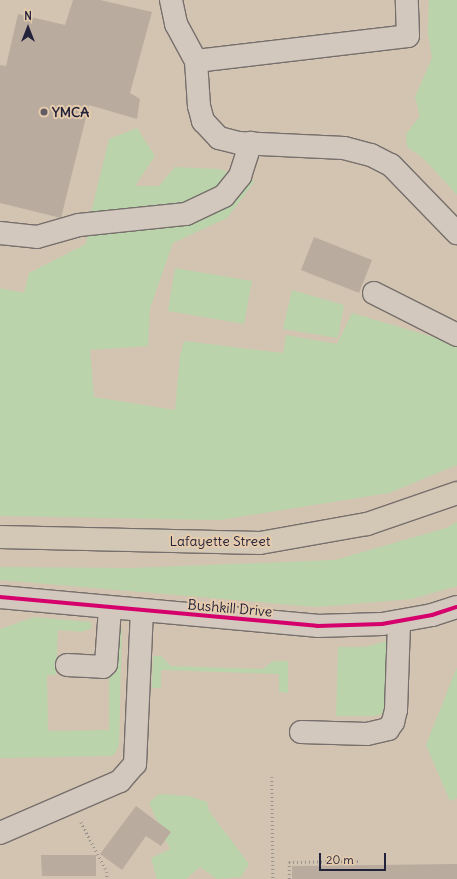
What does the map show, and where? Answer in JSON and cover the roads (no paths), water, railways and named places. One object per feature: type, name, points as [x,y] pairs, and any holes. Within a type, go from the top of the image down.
[{"type":"main road","name":"Lafayette Street","points":[[2,535],[260,543],[366,524],[457,492]]},
{"type":"street","points":[[171,0],[176,24],[196,61],[199,106],[203,121],[219,138],[251,143],[344,148],[371,155],[391,165],[457,233]]},
{"type":"street","points":[[196,61],[408,36],[407,0]]},
{"type":"street","points":[[0,233],[38,237],[79,225],[186,214],[224,196],[240,176],[251,143]]},
{"type":"street","points":[[374,293],[457,335]]},
{"type":"street","name":"Bushkill Drive","points":[[0,597],[317,626],[399,622],[457,606]]},
{"type":"street","points":[[67,665],[103,667],[106,664],[110,608]]},
{"type":"street","points":[[0,833],[125,779],[134,764],[142,611]]},
{"type":"street","points":[[302,732],[367,734],[388,729],[393,722],[396,710],[399,622]]},
{"type":"place","name":"YMCA","points":[[44,112]]}]
